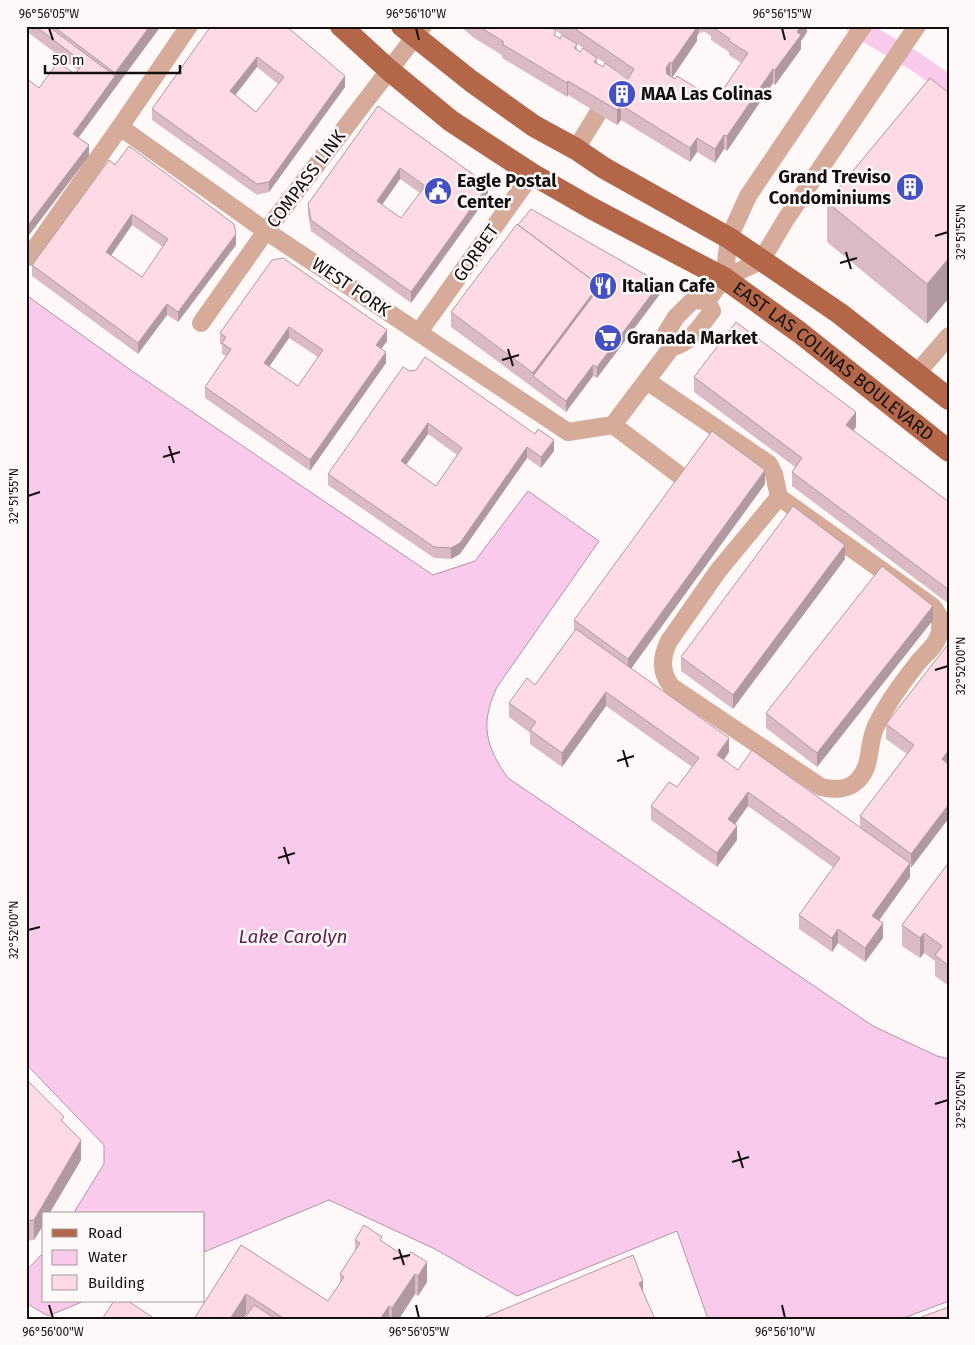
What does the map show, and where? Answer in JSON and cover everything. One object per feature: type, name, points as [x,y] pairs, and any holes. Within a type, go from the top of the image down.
[{"type":"main road","name":"EAST LAS COLINAS BOULEVARD","points":[[342,26],[390,70],[451,121],[532,174],[590,208],[724,278],[799,332],[949,451]]},
{"type":"main road","name":"EAST LAS COLINAS BOULEVARD","points":[[413,30],[470,81],[534,126],[576,149],[604,168],[681,209],[729,238],[839,313],[949,399]]},
{"type":"street","points":[[29,257],[189,26]]},
{"type":"street","points":[[724,278],[729,238],[748,196],[863,26]]},
{"type":"street","points":[[707,301],[724,278],[761,261],[786,219],[917,26]]},
{"type":"street","name":"COMPASS LINK","points":[[201,323],[266,231],[390,70],[413,30]]},
{"type":"street","points":[[576,149],[598,113]]},
{"type":"street","name":"WEST FORK","points":[[120,127],[266,231],[568,432],[613,425]]},
{"type":"street","name":"GORBET","points":[[419,332],[496,239],[532,174]]},
{"type":"street","points":[[671,348],[666,333],[676,317],[692,300],[707,301]]},
{"type":"street","points":[[686,480],[613,425],[671,348],[685,343],[712,311],[707,301]]},
{"type":"street","points":[[916,374],[949,336]]},
{"type":"street","points":[[647,381],[769,464],[774,474],[779,497],[932,606],[938,615],[940,624],[935,644],[917,663],[875,728],[870,755],[861,776],[851,786],[841,788],[821,787],[672,688],[663,670],[665,649],[669,641],[718,571],[779,497]]},
{"type":"water","name":"Lake Carolyn","points":[[26,295],[132,371],[433,575],[475,561],[528,491],[599,541],[497,687],[488,712],[487,723],[490,745],[494,755],[508,778],[873,1026],[937,1056],[949,1059],[949,1301],[901,1319],[708,1319],[677,1231],[517,1296],[435,1249],[329,1200],[205,1252],[205,1212],[74,1212],[104,1164],[104,1145],[26,1064]]},
{"type":"water","points":[[42,1254],[42,1302],[82,1302],[48,1316],[26,1303],[26,1271]]},
{"type":"building","points":[[35,26],[48,26],[115,76],[73,134],[89,145],[26,228],[26,78],[39,88],[58,62],[75,74],[84,63]]},
{"type":"building","points":[[53,26],[150,26],[115,73]]},
{"type":"building","points":[[211,26],[286,26],[345,76],[269,182],[257,184],[152,109]],"holes":[[[257,57],[284,77],[256,112],[230,91]]]},
{"type":"building","name":"MAA Las Colinas","points":[[478,26],[549,26],[556,31],[554,35],[560,39],[562,35],[577,44],[574,48],[580,52],[583,48],[597,58],[594,62],[603,67],[605,63],[628,79],[634,69],[571,26],[696,26],[672,63],[670,62],[666,68],[667,74],[675,79],[677,76],[716,100],[748,53],[729,41],[730,39],[711,26],[801,26],[797,32],[801,35],[775,70],[773,69],[727,136],[724,135],[715,149],[697,138],[690,148],[621,105],[617,110],[568,81],[567,83],[502,44],[504,42]]},
{"type":"building","name":"Grand Treviso Condominiums","points":[[930,78],[949,93],[949,258],[927,284],[827,202]]},
{"type":"building","points":[[378,106],[488,185],[411,292],[311,220],[308,204]],"holes":[[[400,168],[425,186],[401,218],[377,201]]]},
{"type":"building","points":[[129,146],[234,224],[236,234],[178,312],[167,304],[138,343],[32,265],[109,160],[115,165]],"holes":[[[132,214],[168,239],[142,277],[106,252]]]},
{"type":"building","points":[[531,209],[660,283],[597,367],[593,365],[566,401],[533,376],[599,288],[599,285],[518,225]]},
{"type":"building","points":[[517,224],[599,285],[533,373],[451,312]]},
{"type":"building","points":[[283,258],[387,330],[376,345],[386,352],[310,460],[205,387],[231,349],[222,343],[226,337],[220,333],[272,260]],"holes":[[[289,327],[323,350],[298,386],[264,363]]]},
{"type":"building","points":[[736,322],[856,412],[846,425],[949,502],[949,590],[792,472],[802,458],[694,377]]},
{"type":"building","points":[[425,357],[535,434],[538,429],[554,440],[541,457],[527,447],[460,543],[451,548],[434,547],[328,474],[403,367],[410,371],[416,370]],"holes":[[[428,423],[462,448],[436,486],[401,461]]]},
{"type":"building","points":[[712,431],[765,470],[628,659],[574,620]]},
{"type":"building","points":[[793,506],[845,545],[733,695],[681,657]]},
{"type":"building","points":[[882,566],[933,606],[817,753],[766,713]]},
{"type":"building","points":[[576,629],[729,738],[717,755],[738,770],[752,750],[910,863],[872,916],[883,923],[865,948],[838,929],[832,938],[799,915],[840,858],[748,792],[728,819],[737,826],[717,853],[651,806],[669,782],[677,787],[699,758],[606,692],[562,753],[530,730],[536,722],[509,703],[527,678],[535,685]]},
{"type":"building","points":[[949,643],[949,750],[942,759],[949,765],[949,804],[911,854],[860,816],[914,745],[886,724]]},
{"type":"building","points":[[949,862],[949,966],[935,955],[942,946],[924,933],[920,938],[902,925]]},
{"type":"building","points":[[26,1079],[64,1117],[61,1120],[81,1140],[34,1220],[26,1221]]},
{"type":"building","points":[[364,1225],[382,1237],[380,1240],[407,1258],[411,1252],[427,1262],[418,1276],[415,1274],[392,1308],[389,1306],[380,1319],[285,1319],[246,1294],[230,1319],[194,1319],[241,1245],[328,1301],[344,1277],[340,1274],[360,1243],[355,1240]]},
{"type":"building","points":[[633,1255],[643,1281],[639,1283],[655,1319],[481,1319]]},
{"type":"building","points":[[113,1302],[130,1302],[155,1319],[102,1319]]},
{"type":"building","points":[[254,1305],[276,1319],[244,1319]]},
{"type":"building","points":[[949,1307],[949,1319],[916,1319]]},
{"type":"waterway","points":[[855,26],[916,62],[949,85]]},
{"type":"place","name":"MAA Las Colinas","points":[[622,94]]},
{"type":"place","name":"Grand Treviso Condominiums","points":[[910,187]]},
{"type":"place","name":"Eagle Postal Center","points":[[438,191]]},
{"type":"place","name":"Italian Cafe","points":[[603,286]]},
{"type":"place","name":"Granada Market","points":[[608,338]]}]
